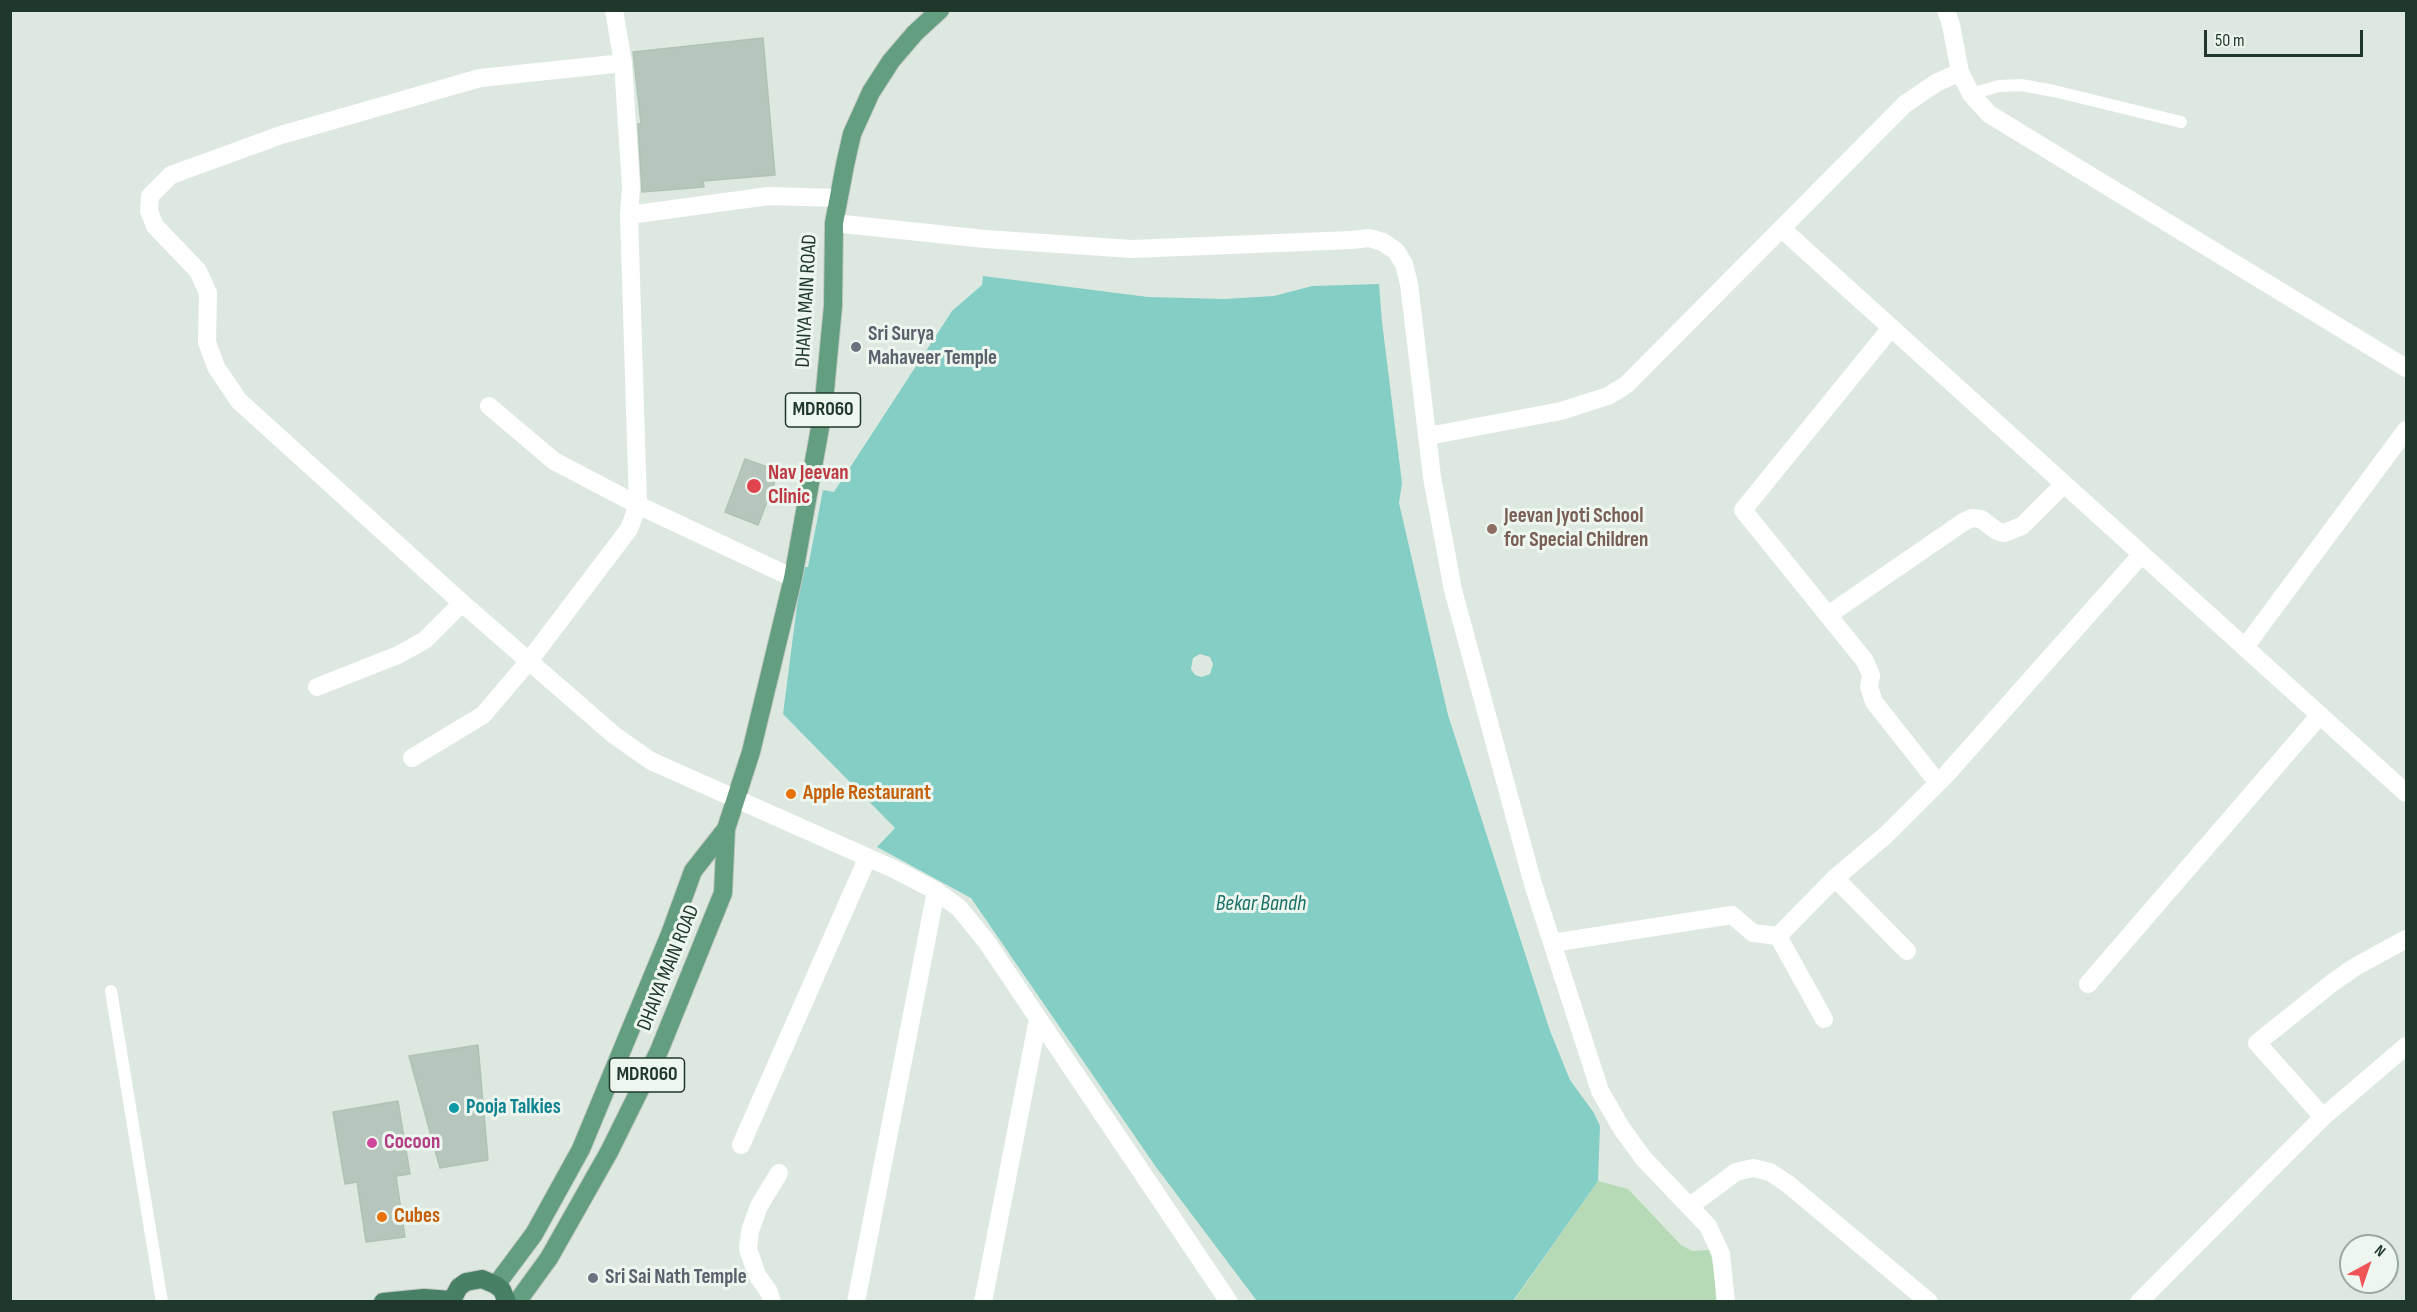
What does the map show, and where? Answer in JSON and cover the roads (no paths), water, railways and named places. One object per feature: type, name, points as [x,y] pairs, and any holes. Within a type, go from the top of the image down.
[{"type":"highway","points":[[383,1302],[424,1298],[451,1301],[459,1287],[466,1282],[482,1279],[502,1290],[507,1302]]},
{"type":"main road","name":"DHAIYA MAIN ROAD","points":[[517,1302],[538,1276],[570,1224],[609,1152],[659,1051],[723,893],[726,829],[759,721],[793,578],[823,411],[833,306],[834,224],[852,134],[871,92],[891,61],[915,33],[940,10]]},
{"type":"main road","name":"DHAIYA MAIN ROAD","points":[[496,1285],[534,1234],[581,1149],[670,934],[693,871],[726,829]]},
{"type":"street","points":[[412,758],[483,715],[529,661],[629,529],[638,505],[629,215],[632,187],[623,63],[614,10]]},
{"type":"street","points":[[1946,10],[1960,72],[1971,94],[1989,114],[2406,368]]},
{"type":"street","points":[[623,63],[480,78],[281,135],[171,175],[150,196],[149,211],[155,226],[198,271],[208,293],[207,342],[216,367],[239,401],[462,603],[614,735],[651,761],[896,870],[936,891],[959,908],[1038,1019],[1229,1302]]},
{"type":"street","points":[[1428,436],[1561,411],[1608,396],[1626,385],[1905,104],[1936,83],[1960,72]]},
{"type":"street","points":[[629,215],[769,196],[838,198]]},
{"type":"street","points":[[834,224],[985,240],[1132,249],[1369,238],[1383,242],[1396,251],[1404,264],[1409,284],[1432,477],[1453,590],[1533,885],[1600,1091],[1622,1129],[1644,1159],[1690,1206],[1716,1240],[1726,1302]]},
{"type":"street","points":[[1782,229],[2406,793]]},
{"type":"street","points":[[1891,328],[1743,510],[1869,668],[1870,694],[1879,710],[1938,783]]},
{"type":"street","points":[[489,406],[554,461],[638,505],[793,578]]},
{"type":"street","points":[[2245,647],[2404,441]]},
{"type":"street","points":[[1828,615],[1965,521],[1972,518],[1981,519],[1997,531],[2004,533],[2022,526],[2064,484]]},
{"type":"street","points":[[1778,936],[1835,878],[1886,835],[1938,783],[2142,554]]},
{"type":"street","points":[[317,687],[398,655],[425,640],[462,603]]},
{"type":"street","points":[[2088,984],[2320,715]]},
{"type":"street","points":[[741,1146],[867,859]]},
{"type":"street","points":[[1835,878],[1907,951]]},
{"type":"street","points":[[856,1302],[936,891]]},
{"type":"street","points":[[1552,943],[1732,915],[1754,933],[1778,936]]},
{"type":"street","points":[[1778,936],[1824,1019]]},
{"type":"street","points":[[2323,1117],[2257,1043],[2332,983],[2355,967],[2406,939]]},
{"type":"street","points":[[983,1302],[1038,1019]]},
{"type":"street","points":[[2139,1302],[2323,1117],[2406,1046]]},
{"type":"street","points":[[1690,1206],[1736,1172],[1753,1168],[1770,1172],[1788,1184],[1929,1302]]},
{"type":"street","points":[[772,1302],[769,1292],[757,1275],[748,1250],[750,1231],[759,1206],[779,1173]]},
{"type":"lane","points":[[1971,94],[1999,86],[2021,86],[2054,91],[2181,122]]},
{"type":"lane","points":[[111,992],[162,1302]]},
{"type":"water","name":"Bekar Bandh","points":[[983,276],[1148,297],[1225,299],[1274,296],[1312,286],[1379,284],[1402,483],[1399,503],[1448,715],[1550,1031],[1570,1080],[1594,1113],[1600,1126],[1598,1181],[1513,1301],[1257,1301],[1156,1167],[971,898],[877,847],[895,828],[783,714],[802,567],[808,567],[823,490],[834,492],[952,311],[982,285]],"holes":[[[1200,654],[1210,657],[1213,664],[1210,674],[1202,677],[1195,675],[1191,669],[1193,658]]]},
{"type":"place","name":"Sri Surya Mahaveer Temple","points":[[856,347]]},
{"type":"place","name":"Nav Jeevan Clinic","points":[[754,486]]},
{"type":"place","name":"Jeevan Jyoti School for Special Children","points":[[1492,529]]},
{"type":"place","name":"Apple Restaurant","points":[[791,794]]},
{"type":"place","name":"Pooja Talkies","points":[[454,1108]]},
{"type":"place","name":"Cocoon","points":[[372,1143]]},
{"type":"place","name":"Cubes","points":[[382,1217]]},
{"type":"place","name":"Sri Sai Nath Temple","points":[[593,1278]]}]
